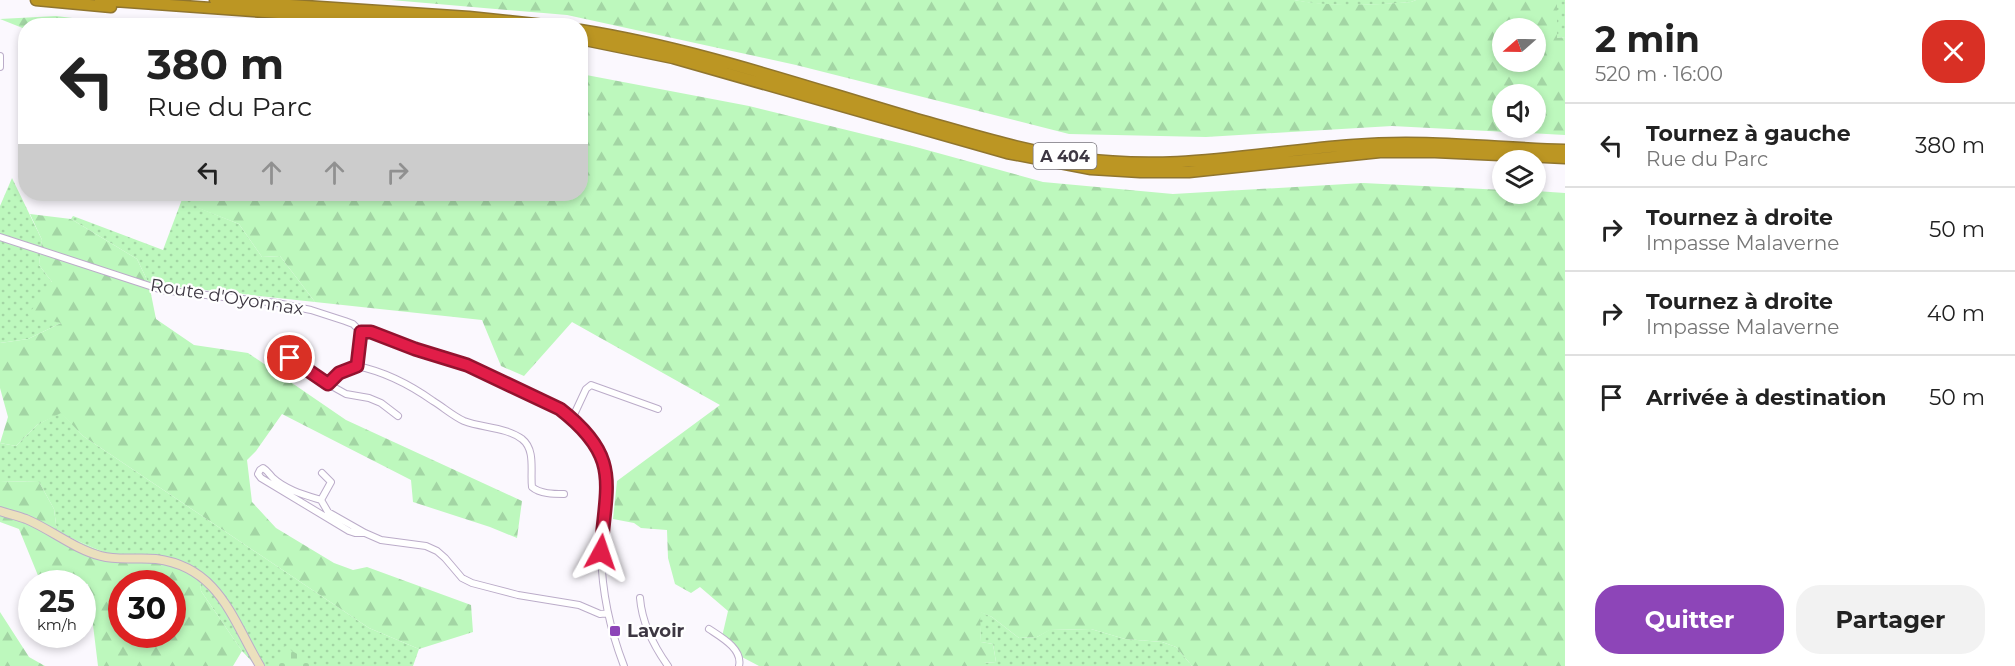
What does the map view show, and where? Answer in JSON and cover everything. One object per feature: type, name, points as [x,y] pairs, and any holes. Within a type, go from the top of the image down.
[{"type":"highway","points":[[36,0],[119,8],[214,4],[371,18]]},
{"type":"highway","points":[[100,0],[472,18]]},
{"type":"highway","name":"A 404","points":[[588,31],[626,38],[707,58],[1014,146],[1096,161],[1143,164],[1188,163],[1378,143],[1565,150]]},
{"type":"highway","name":"A 404","points":[[588,40],[632,48],[695,64],[989,149],[1091,169],[1189,172],[1380,152],[1565,158]]},
{"type":"street","points":[[0,56],[0,67]]},
{"type":"street","name":"Route d'Oyonnax","points":[[0,237],[162,290],[277,303],[311,310],[353,324],[361,332],[371,332],[467,365],[560,409],[572,419],[597,450],[607,475],[608,499],[601,552],[608,614],[614,640],[624,666]]},
{"type":"street","points":[[357,366],[361,332]]},
{"type":"street","points":[[290,358],[346,394],[369,398],[398,416]]},
{"type":"street","points":[[328,384],[339,373],[357,366],[379,370],[402,381],[464,421],[508,432],[522,439],[529,448],[532,487],[536,490],[564,495]]},
{"type":"street","points":[[572,419],[586,389],[591,385],[657,409]]},
{"type":"street","points":[[365,533],[356,533],[329,520],[261,478],[258,474],[260,470],[263,468],[269,471],[274,478],[294,491],[321,500],[328,512],[365,533],[381,540],[426,546],[445,558],[462,578],[472,583],[518,595],[579,605],[600,614],[608,614]]},
{"type":"street","points":[[321,500],[331,482],[322,472]]},
{"type":"street","points":[[0,511],[27,519],[91,553],[112,559],[155,559],[175,563],[200,576],[212,586],[225,603],[260,666]]},
{"type":"street","points":[[640,598],[646,628],[668,666]]},
{"type":"street","points":[[709,629],[723,638],[737,652],[740,657],[739,666]]},
{"type":"green space","points":[[391,0],[1294,0],[1352,5],[1416,0],[1557,0],[1557,38],[1565,37],[1565,135],[1546,134],[1546,84],[1492,84],[1492,131],[1392,126],[1206,137],[1069,134],[796,65],[588,18]]},
{"type":"green space","points":[[1294,0],[1416,0],[1352,5]]},
{"type":"green space","points":[[1557,0],[1565,0],[1565,37],[1557,38]]},
{"type":"green space","points":[[56,16],[72,18],[19,18]]},
{"type":"green space","points":[[18,18],[18,26],[0,19]]},
{"type":"green space","points":[[588,75],[749,106],[916,147],[1043,182],[1173,194],[1363,183],[1492,189],[1492,204],[1546,204],[1546,192],[1565,193],[1565,666],[1192,666],[1176,647],[1162,642],[1125,639],[1091,629],[1050,630],[1037,637],[1019,638],[992,617],[980,612],[981,642],[993,644],[996,662],[984,663],[984,666],[759,666],[740,656],[721,641],[728,611],[700,587],[691,593],[675,584],[668,558],[667,530],[641,528],[634,523],[613,519],[617,481],[720,405],[572,322],[524,376],[501,366],[482,320],[315,302],[280,256],[262,257],[239,224],[198,208],[200,201],[588,201]]},
{"type":"green space","points":[[12,178],[18,190],[18,201],[23,201],[42,240],[39,265],[52,282],[61,323],[28,339],[0,343],[0,206]]},
{"type":"green space","points":[[181,201],[200,201],[199,208],[239,224],[262,257],[280,256],[315,302],[149,284],[137,259],[71,219],[73,216],[163,250]]},
{"type":"green space","points":[[30,214],[71,219],[137,259],[149,284],[156,319],[194,345],[248,353],[346,420],[522,501],[517,538],[413,502],[411,480],[282,414],[247,460],[252,502],[276,528],[334,563],[353,570],[367,567],[471,605],[473,632],[419,649],[369,628],[83,436],[61,413],[37,425],[16,446],[0,443],[8,417],[0,388],[0,343],[28,339],[61,323],[28,315],[52,282],[39,265],[42,240]]},
{"type":"green space","points":[[61,412],[83,436],[369,628],[419,649],[413,666],[256,666],[242,651],[201,591],[200,580],[186,576],[186,570],[162,570],[117,558],[57,532],[54,509],[39,482],[0,481],[0,443],[16,446],[37,425]]},
{"type":"green space","points":[[0,481],[39,482],[54,509],[57,532],[117,558],[182,562],[200,580],[201,591],[242,651],[233,666],[98,666],[96,648],[96,570],[36,570],[19,529],[0,522]]},
{"type":"green space","points":[[979,611],[992,617],[1019,638],[1037,637],[1049,630],[1091,629],[1125,639],[1162,642],[1176,647],[1192,666],[984,666],[984,663],[996,662],[993,644],[981,642]]},
{"type":"green space","points":[[0,612],[18,640],[18,648],[23,648],[29,657],[45,666],[0,666]]},
{"type":"green space","points":[[284,646],[317,666],[273,666]]},
{"type":"place","name":"Lavoir","points":[[615,631]]},
{"type":"route","points":[[290,358],[328,384],[339,373],[357,366],[361,332],[366,331],[482,371],[560,409],[589,438],[605,466],[608,499],[601,552]]}]
